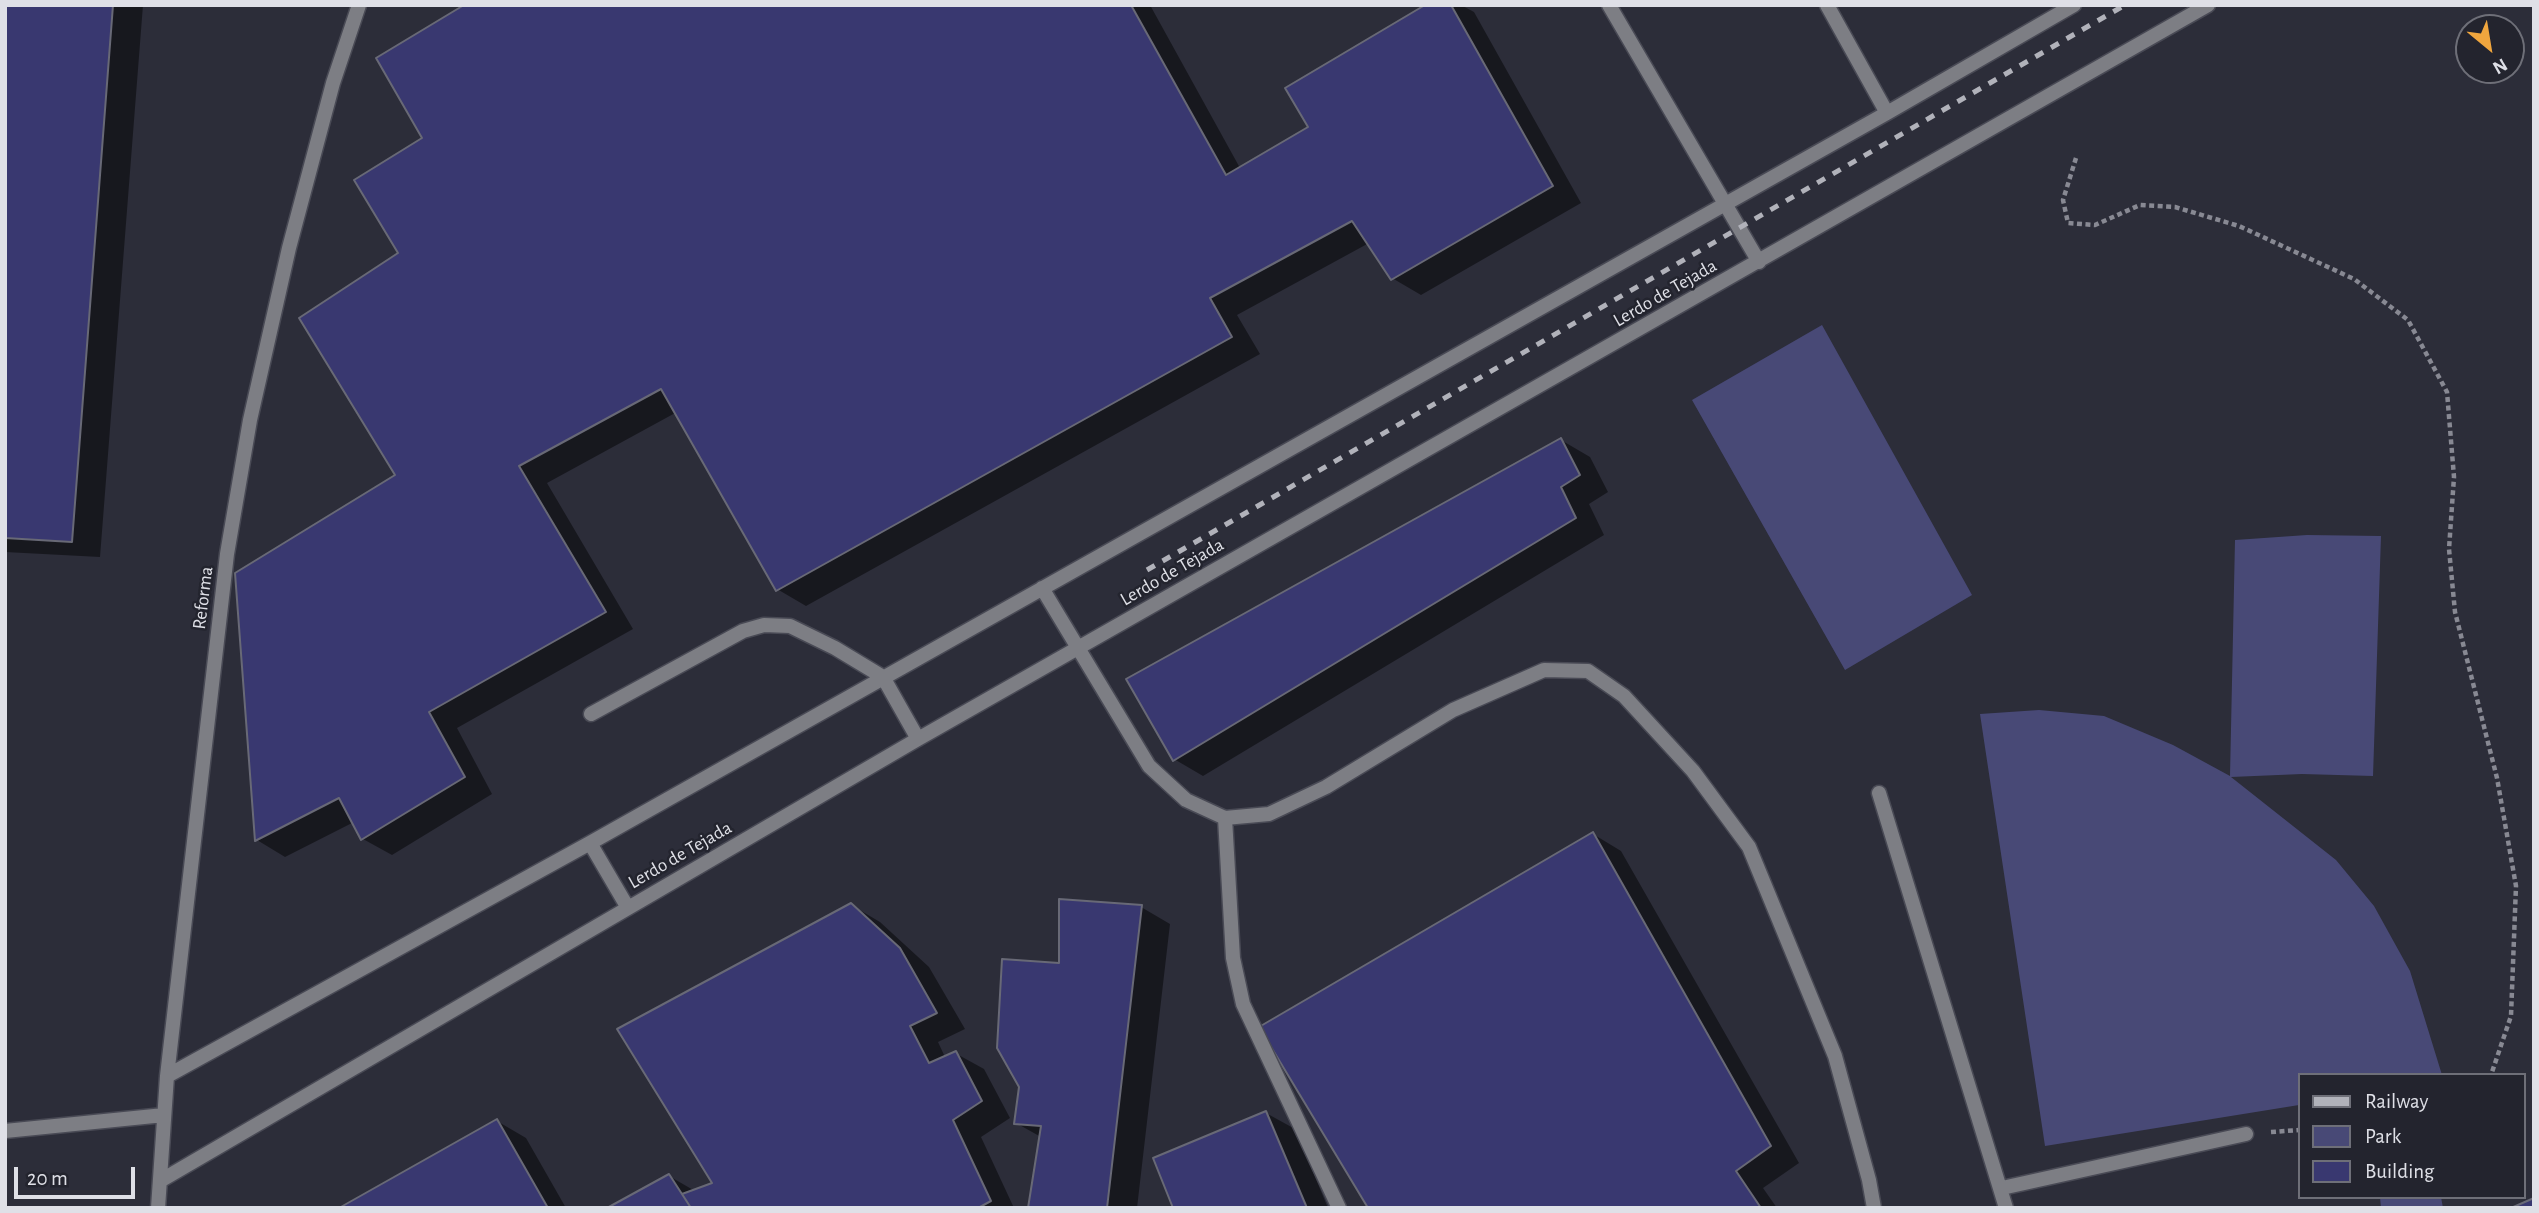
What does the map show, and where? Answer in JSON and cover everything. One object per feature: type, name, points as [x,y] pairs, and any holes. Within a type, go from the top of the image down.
[{"type":"lane","name":"Reforma","points":[[158,1208],[167,1076],[228,554],[250,420],[293,236],[333,83],[359,5]]},
{"type":"lane","points":[[1609,5],[1759,262]]},
{"type":"lane","points":[[1827,5],[1888,113]]},
{"type":"lane","points":[[167,1076],[590,843],[1888,113],[2074,5]]},
{"type":"lane","name":"Lerdo de Tejada","points":[[160,1181],[918,739],[2208,5]]},
{"type":"lane","points":[[1042,588],[1149,766],[1186,800],[1225,818],[1269,814],[1326,787],[1453,710],[1544,670],[1588,671],[1624,696],[1693,771],[1749,847],[1835,1056],[1869,1180],[1874,1208]]},
{"type":"lane","points":[[592,714],[743,631],[764,625],[790,626],[835,648],[883,677],[918,739]]},
{"type":"lane","points":[[1879,793],[2007,1208]]},
{"type":"lane","points":[[1225,818],[1233,958],[1242,1004],[1339,1208]]},
{"type":"lane","points":[[590,843],[628,908]]},
{"type":"lane","points":[[5,1131],[164,1115]]},
{"type":"lane","points":[[2002,1188],[2246,1134]]},
{"type":"path","points":[[2076,159],[2063,200],[2068,223],[2095,225],[2140,205],[2175,207],[2239,226],[2354,279],[2408,320],[2447,392],[2454,477],[2449,549],[2455,612],[2497,778],[2516,886],[2511,1016],[2492,1073]]},
{"type":"green space","points":[[1822,325],[1972,595],[1845,670],[1692,400]]},
{"type":"green space","points":[[2307,535],[2381,536],[2373,776],[2302,774],[2231,777],[2336,860],[2374,906],[2410,971],[2441,1073],[2298,1073],[2298,1105],[2045,1146],[1980,714],[2039,710],[2104,716],[2173,745],[2230,776],[2235,540]]},
{"type":"green space","points":[[2380,1199],[2441,1199],[2443,1208],[2381,1208]]},
{"type":"building","points":[[5,5],[113,5],[72,542],[5,538]]},
{"type":"building","points":[[464,5],[1131,5],[1226,175],[1308,127],[1285,88],[1425,5],[1451,5],[1553,186],[1391,280],[1352,221],[1210,298],[1232,337],[776,591],[661,389],[519,466],[606,612],[429,712],[465,777],[361,840],[339,798],[255,841],[235,573],[395,475],[299,318],[398,253],[354,180],[422,138],[376,58]]},
{"type":"building","points":[[1561,438],[1580,475],[1561,487],[1576,518],[1173,761],[1126,679]]},
{"type":"building","points":[[1593,832],[1771,1146],[1736,1171],[1761,1208],[1368,1208],[1259,1027]]},
{"type":"building","points":[[1059,899],[1142,905],[1107,1208],[1028,1208],[1041,1126],[1014,1124],[1019,1087],[997,1048],[1002,959],[1059,963]]},
{"type":"building","points":[[851,903],[900,948],[937,1013],[910,1026],[929,1063],[956,1051],[982,1101],[953,1120],[991,1201],[978,1208],[691,1208],[682,1194],[712,1183],[617,1029]]},
{"type":"building","points":[[1266,1111],[1307,1208],[1173,1208],[1153,1158]]},
{"type":"building","points":[[497,1119],[548,1208],[339,1208]]},
{"type":"building","points":[[669,1174],[691,1208],[607,1208]]},
{"type":"building","points":[[2534,1198],[2534,1208],[2511,1208]]},
{"type":"railway","points":[[1147,570],[2125,5]]}]
